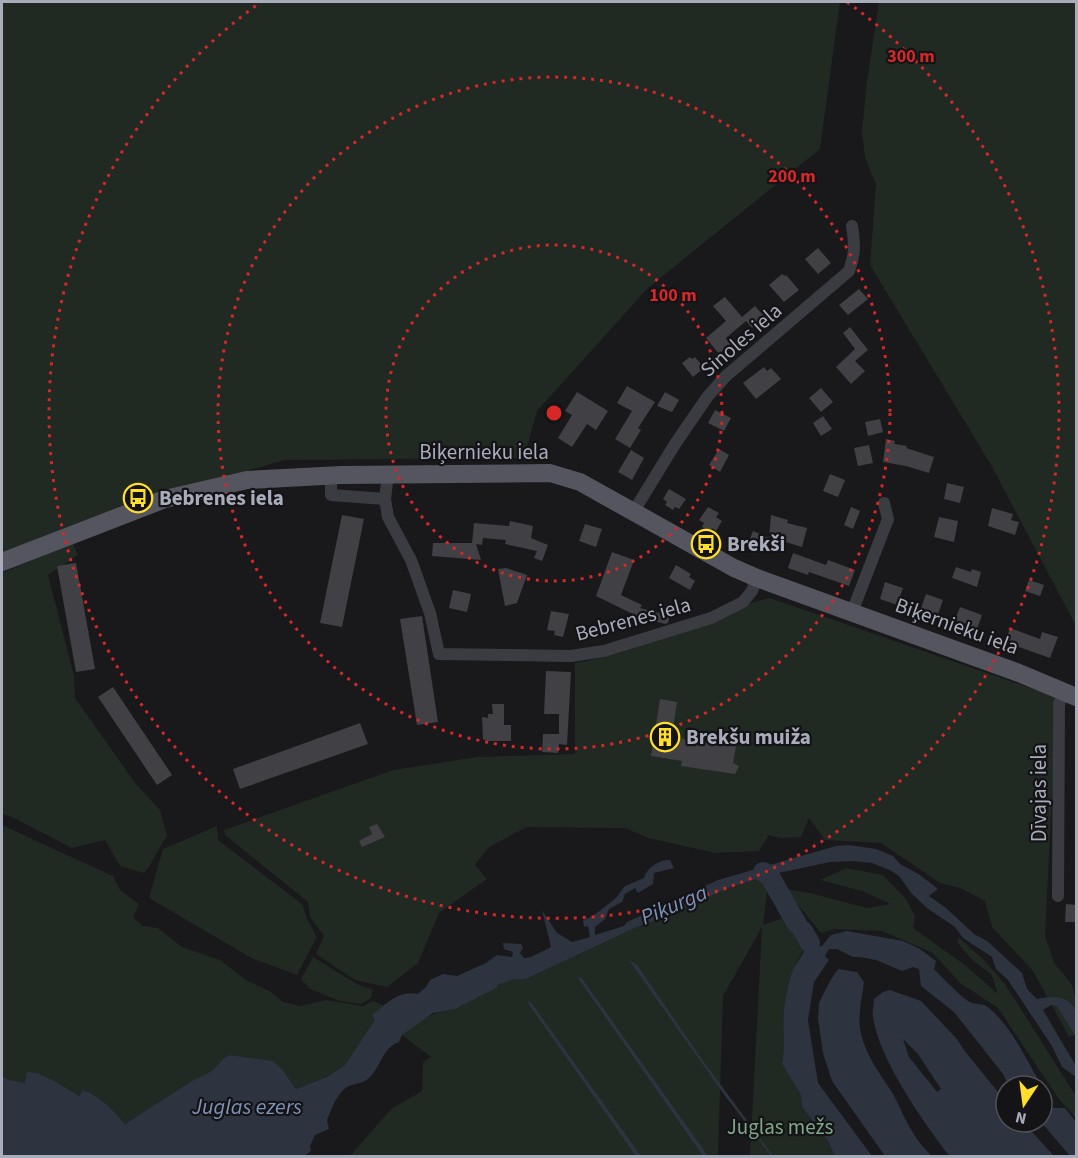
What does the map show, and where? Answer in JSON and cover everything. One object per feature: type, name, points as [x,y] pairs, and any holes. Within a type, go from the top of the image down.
[{"type":"main road","name":"Biķernieku iela","points":[[2,562],[165,499],[247,480],[388,474],[550,473],[580,482],[734,568],[757,578],[1070,694]]},
{"type":"street","name":"Sinoles iela","points":[[634,511],[708,396],[726,376],[849,271],[854,250],[852,226]]},
{"type":"street","name":"Bebrenes iela","points":[[388,474],[385,499],[388,517],[411,560],[430,613],[439,654],[571,656],[604,651],[711,618],[744,602],[757,578]]},
{"type":"street","points":[[332,476],[331,495],[385,499]]},
{"type":"street","points":[[852,612],[888,519],[884,503]]},
{"type":"street","name":"Dīvajas iela","points":[[1058,896],[1059,704],[1070,694]]},
{"type":"green space","points":[[2,2],[840,2],[820,149],[648,288],[537,411],[524,458],[285,460],[143,500],[2,557]]},
{"type":"green space","points":[[879,2],[1076,2],[1076,626],[991,465],[870,265],[876,184],[865,158],[862,131]]},
{"type":"green space","points":[[73,543],[78,555],[48,575],[74,676],[75,698],[136,784],[160,810],[167,836],[144,873],[120,866],[105,840],[72,848],[2,814],[2,573]]},
{"type":"green space","points":[[770,598],[1054,698],[1053,776],[1045,936],[1054,963],[1071,983],[1076,998],[1076,1035],[1069,1037],[1033,971],[992,927],[985,901],[960,888],[940,883],[881,843],[825,840],[809,818],[801,837],[780,838],[769,835],[759,851],[715,853],[648,838],[625,828],[527,827],[489,847],[475,865],[487,879],[439,913],[418,963],[387,987],[355,980],[316,954],[324,936],[310,917],[308,902],[225,835],[224,830],[393,770],[477,757],[575,754],[575,663],[631,649],[751,603]]},
{"type":"green space","points":[[2,825],[113,876],[120,890],[139,904],[133,917],[143,926],[158,928],[182,947],[220,960],[246,980],[271,992],[283,1002],[301,1006],[326,1000],[363,1006],[373,1001],[385,1006],[372,1015],[376,1020],[345,1065],[327,1077],[296,1089],[283,1070],[273,1061],[230,1055],[212,1071],[190,1082],[125,1124],[111,1108],[83,1090],[79,1096],[36,1073],[25,1083],[9,1080],[2,1076]]},
{"type":"green space","points":[[217,826],[218,840],[302,904],[317,937],[297,975],[253,959],[149,898],[163,849]]},
{"type":"green space","points":[[846,868],[883,875],[906,899],[915,916],[913,928],[965,965],[998,994],[991,974],[971,959],[957,942],[959,938],[984,960],[1005,984],[1076,1096],[1076,1118],[1054,1092],[1054,1074],[1042,1074],[998,1008],[960,983],[933,953],[882,931],[834,929],[821,933],[785,889],[867,908],[890,904],[865,892],[820,880]]},
{"type":"green space","name":"Juglas mežs","points":[[769,875],[763,925],[788,916],[808,936],[787,990],[782,1064],[801,1095],[802,1107],[828,1141],[835,1156],[750,1156],[762,927],[723,996],[718,1156],[350,1156],[391,1109],[422,1091],[423,1062],[431,1057],[402,1035],[421,1021],[497,987],[496,985],[515,979],[526,979],[637,927],[731,887]]},
{"type":"green space","points":[[313,957],[357,984],[373,990],[371,998],[361,1004],[340,1001],[310,989],[301,979]]},
{"type":"water","points":[[849,845],[876,849],[893,856],[900,864],[920,875],[938,889],[929,896],[974,934],[987,941],[1022,973],[1027,989],[1037,999],[1060,998],[1073,1006],[1077,1014],[1076,1033],[1074,1034],[1057,1006],[1051,1005],[1043,1010],[1076,1066],[1076,1077],[1062,1067],[1052,1046],[1008,980],[996,969],[992,957],[963,938],[955,927],[927,908],[912,894],[899,876],[890,870],[872,863],[830,862],[769,875],[731,887],[637,927],[526,979],[515,979],[497,985],[498,987],[455,1009],[433,1013],[402,1035],[399,1042],[385,1053],[369,1078],[347,1087],[340,1093],[327,1120],[329,1129],[315,1135],[310,1146],[311,1151],[304,1156],[2,1156],[2,1076],[25,1083],[27,1072],[37,1073],[79,1096],[83,1090],[111,1108],[125,1124],[190,1082],[212,1071],[230,1055],[273,1061],[283,1070],[296,1089],[327,1077],[345,1065],[375,1020],[372,1015],[393,999],[404,994],[418,994],[430,980],[443,974],[457,976],[486,963],[497,955],[512,957],[513,952],[504,949],[503,943],[521,944],[523,948],[520,953],[524,958],[551,947],[542,910],[557,933],[572,942],[590,937],[588,926],[584,927],[583,920],[593,916],[616,898],[625,886],[644,878],[651,867],[662,861],[670,860],[674,868],[654,873],[653,884],[638,893],[635,888],[625,894],[622,902],[609,909],[605,919],[595,927],[595,935],[624,926],[627,922],[718,880],[836,846]]},
{"type":"water","points":[[847,931],[903,941],[920,949],[936,961],[934,969],[955,990],[971,1002],[987,1006],[997,1015],[1011,1033],[1035,1074],[1003,1074],[954,1012],[921,986],[919,969],[913,967],[902,971],[876,960],[853,957],[837,949],[829,949],[825,956],[829,960],[814,982],[808,1020],[818,1083],[872,1156],[835,1156],[828,1141],[802,1107],[801,1095],[782,1064],[783,1017],[790,977],[806,944],[814,943],[817,947],[822,946],[831,935]]},
{"type":"water","points":[[629,960],[637,965],[701,1058],[773,1156],[723,1093]]},
{"type":"water","points":[[838,969],[857,972],[864,982],[860,1005],[860,1028],[865,1046],[914,1134],[932,1156],[885,1156],[832,1081],[823,1053],[818,1019],[819,1003]]},
{"type":"water","points":[[581,977],[708,1156],[703,1156],[578,978]]},
{"type":"water","points":[[890,990],[921,1001],[957,1039],[994,1087],[994,1134],[1034,1134],[1054,1156],[950,1156],[902,1088],[883,1051],[873,1017],[874,999]],"holes":[[[903,1039],[918,1054],[941,1089],[937,1092],[909,1057]]]},
{"type":"water","points":[[530,1001],[641,1156],[636,1156],[633,1152],[528,1003]]},
{"type":"water","points":[[1054,1108],[1065,1108],[1076,1122],[1076,1156],[1070,1156],[1051,1134],[1054,1134]]},
{"type":"building","points":[[818,248],[831,263],[818,274],[805,259]]},
{"type":"building","points":[[782,274],[786,275],[799,290],[784,302],[769,285]]},
{"type":"building","points":[[859,289],[868,299],[848,315],[839,305]]},
{"type":"building","points":[[725,297],[742,317],[755,306],[764,316],[752,328],[746,321],[726,338],[731,344],[719,354],[706,338],[726,321],[713,306]]},
{"type":"building","points":[[850,327],[868,350],[855,361],[865,371],[851,384],[836,367],[855,349],[843,333]]},
{"type":"building","points":[[690,357],[692,359],[695,357],[704,368],[693,377],[682,363]]},
{"type":"building","points":[[764,367],[767,371],[771,368],[781,379],[756,399],[743,383]]},
{"type":"building","points":[[627,386],[655,402],[638,428],[641,430],[630,448],[615,439],[632,411],[617,403]]},
{"type":"building","points":[[821,388],[833,402],[821,412],[809,398]]},
{"type":"building","points":[[577,392],[608,411],[596,430],[587,424],[572,447],[558,438],[572,415],[565,411]]},
{"type":"building","points":[[665,392],[679,400],[672,412],[657,406]]},
{"type":"building","points":[[715,410],[731,418],[724,431],[708,423]]},
{"type":"building","points":[[823,416],[832,429],[821,436],[813,423]]},
{"type":"building","points":[[880,419],[883,432],[868,436],[865,422]]},
{"type":"building","points":[[886,439],[895,441],[894,444],[907,446],[906,448],[934,457],[929,473],[883,462]]},
{"type":"building","points":[[869,445],[873,463],[858,466],[854,448]]},
{"type":"building","points":[[719,449],[729,455],[720,472],[709,465]]},
{"type":"building","points":[[631,450],[644,458],[632,480],[618,472]]},
{"type":"building","points":[[830,474],[845,480],[838,497],[823,491]]},
{"type":"building","points":[[947,483],[964,487],[960,503],[944,499]]},
{"type":"building","points":[[669,489],[686,499],[679,509],[675,507],[673,510],[665,505],[667,502],[663,499]]},
{"type":"building","points":[[708,507],[719,513],[716,517],[722,521],[716,531],[712,528],[710,532],[702,527],[704,523],[699,520]]},
{"type":"building","points":[[851,507],[860,511],[853,529],[844,525]]},
{"type":"building","points":[[992,508],[1013,514],[1011,520],[1019,522],[1015,535],[988,526]]},
{"type":"building","points":[[342,515],[364,519],[342,627],[320,623]]},
{"type":"building","points":[[771,515],[788,520],[787,523],[807,528],[802,547],[769,537]]},
{"type":"building","points":[[939,517],[958,521],[954,542],[934,537]]},
{"type":"building","points":[[510,521],[533,526],[531,538],[548,545],[542,561],[534,558],[537,551],[505,544],[506,540],[483,538],[482,545],[476,544],[481,560],[432,556],[433,543],[472,543],[474,523],[509,526]]},
{"type":"building","points":[[585,524],[602,529],[596,547],[579,541]]},
{"type":"building","points":[[753,531],[769,538],[763,553],[747,546]]},
{"type":"building","points":[[612,552],[634,560],[621,595],[642,605],[640,608],[670,616],[668,623],[639,617],[596,596]]},
{"type":"building","points":[[793,553],[826,565],[828,560],[855,570],[849,586],[809,572],[808,575],[788,568]]},
{"type":"building","points":[[76,563],[95,669],[76,672],[57,566]]},
{"type":"building","points":[[676,565],[691,574],[689,577],[695,581],[690,590],[669,578]]},
{"type":"building","points":[[956,567],[971,572],[972,569],[981,572],[977,587],[952,578]]},
{"type":"building","points":[[506,568],[527,575],[517,603],[505,606],[498,569]]},
{"type":"building","points":[[1029,580],[1044,585],[1040,596],[1025,591]]},
{"type":"building","points":[[885,582],[903,588],[897,605],[880,599]]},
{"type":"building","points":[[453,590],[471,594],[467,612],[449,608]]},
{"type":"building","points":[[926,594],[943,600],[937,617],[920,611]]},
{"type":"building","points":[[960,607],[982,615],[976,632],[960,626],[961,622],[955,620]]},
{"type":"building","points":[[551,611],[569,614],[563,637],[554,635],[555,631],[547,630]]},
{"type":"building","points":[[422,616],[438,722],[417,725],[400,619]]},
{"type":"building","points":[[1010,628],[1040,639],[1042,632],[1058,637],[1050,658],[1005,642]]},
{"type":"building","points":[[546,671],[571,672],[567,745],[559,744],[558,753],[542,752],[543,734],[559,734],[559,714],[544,714]]},
{"type":"building","points":[[113,687],[172,775],[157,785],[98,697]]},
{"type":"building","name":"Brekšu muiža","points":[[660,699],[677,702],[672,735],[686,740],[717,744],[718,740],[736,746],[733,763],[739,766],[735,774],[681,766],[682,761],[651,756]]},
{"type":"building","points":[[492,704],[504,704],[504,725],[511,725],[511,741],[483,739],[482,717],[488,718],[488,714],[493,714]]},
{"type":"building","points":[[360,723],[368,744],[240,789],[233,769]]},
{"type":"building","points":[[377,824],[385,837],[362,847],[359,841],[372,834],[369,827]]},
{"type":"building","points":[[1066,904],[1077,905],[1077,922],[1065,922]]},
{"type":"waterway","points":[[763,872],[769,875],[797,924]]},
{"type":"waterway","points":[[803,931],[810,943]]},
{"type":"place","name":"Bebrenes iela","points":[[138,498]]},
{"type":"place","name":"Brekši","points":[[706,544]]},
{"type":"place","name":"Brekšu muiža","points":[[665,737]]},
{"type":"water label","name":"Piķurga","points":[[674,905]]},
{"type":"water label","name":"Juglas ezers","points":[[247,1107]]}]
